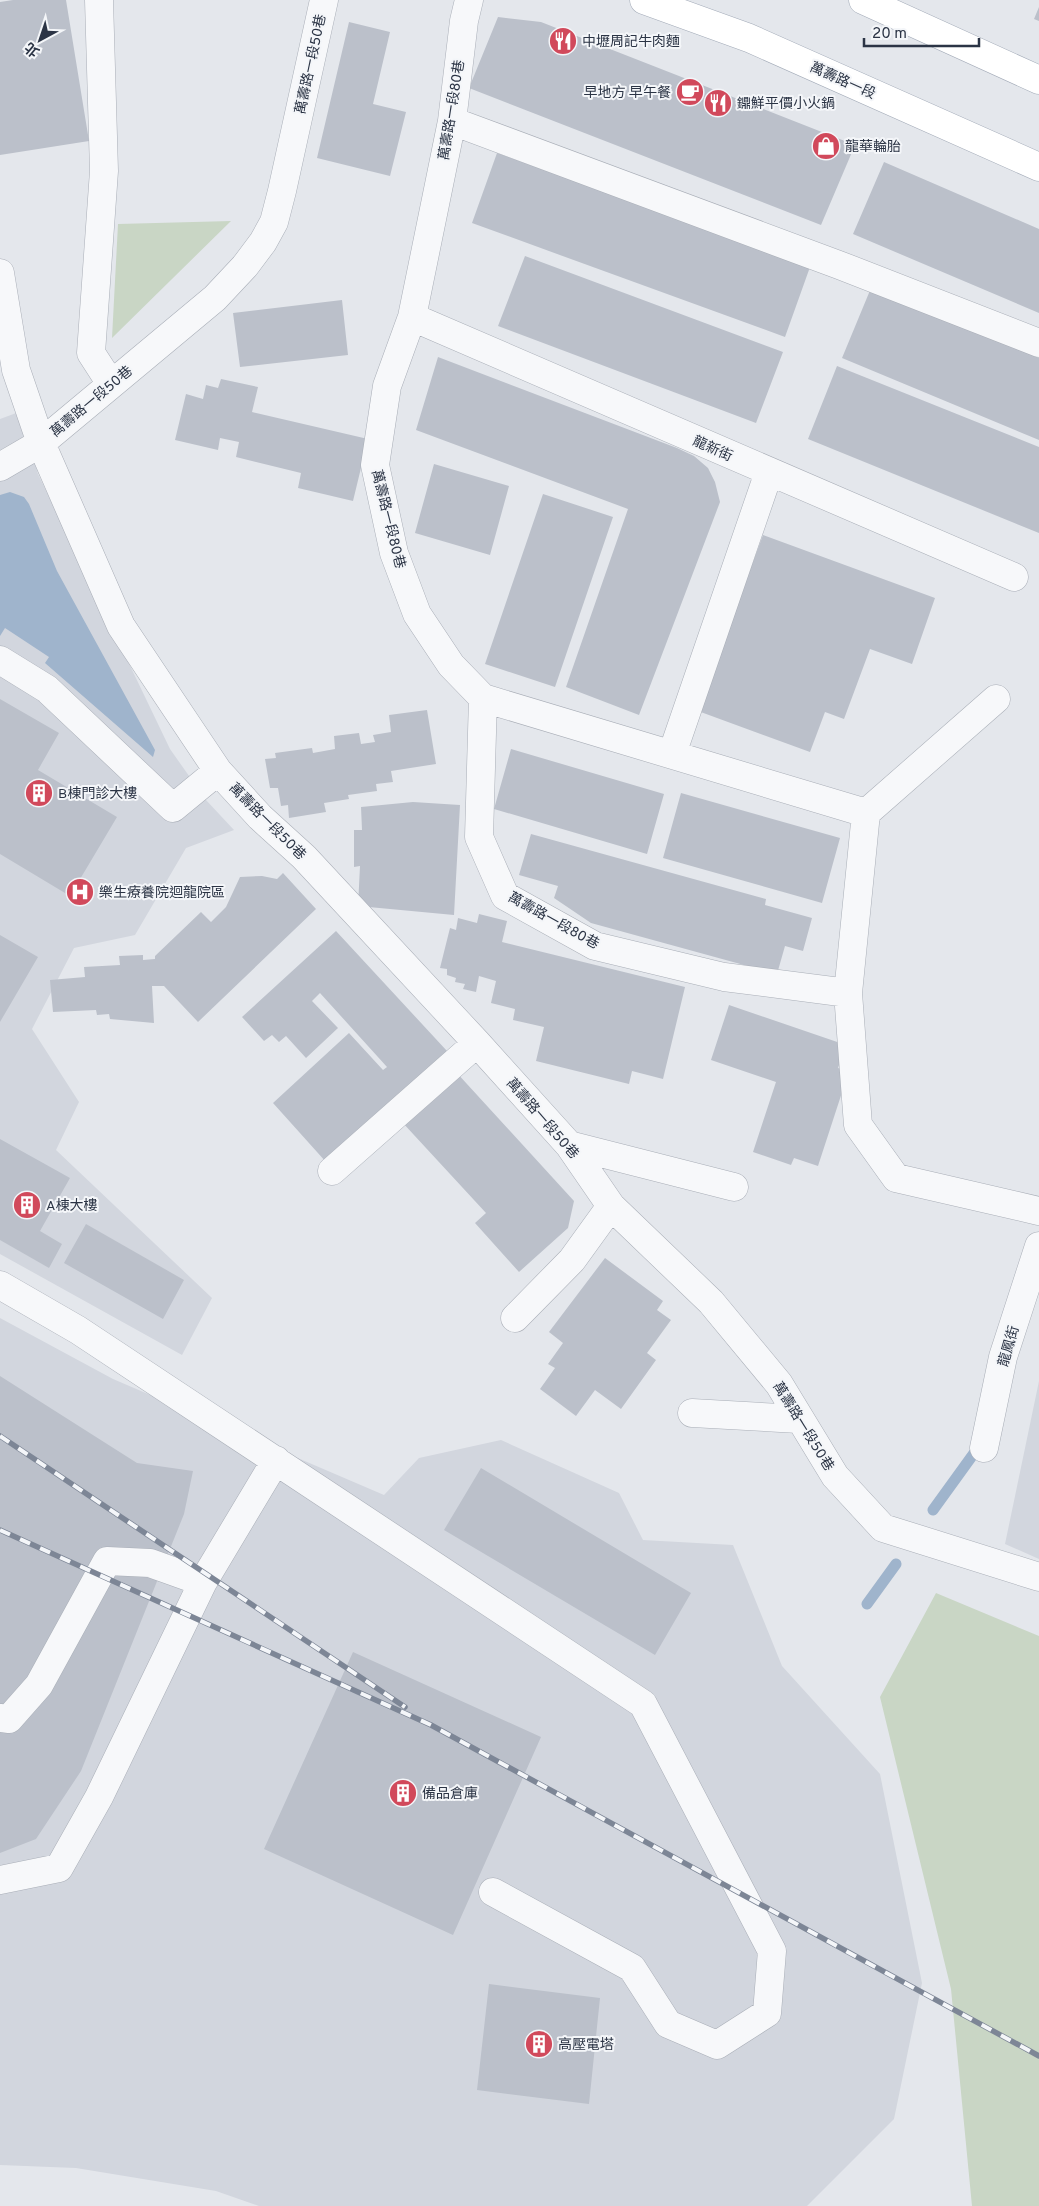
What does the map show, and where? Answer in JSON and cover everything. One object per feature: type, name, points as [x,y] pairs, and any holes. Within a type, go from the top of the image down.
[{"type":"main road","name":"萬壽路一段","points":[[644,0],[749,38],[1039,168]]},
{"type":"main road","points":[[863,0],[1039,80]]},
{"type":"street","points":[[99,0],[104,171],[90,353],[111,384]]},
{"type":"street","name":"萬壽路一段50巷","points":[[324,0],[274,222],[263,242],[245,266],[215,298],[41,443],[121,626],[218,770],[260,817],[304,857],[569,1145],[611,1206],[711,1302],[779,1384],[835,1476],[883,1528],[1039,1577]]},
{"type":"street","name":"萬壽路一段80巷","points":[[469,0],[464,21],[452,120],[412,317],[388,386],[375,465],[394,553],[417,614],[451,665],[484,698],[479,837],[505,896],[595,946],[724,977],[848,993]]},
{"type":"street","points":[[452,120],[1039,342]]},
{"type":"street","points":[[0,273],[16,370],[41,443],[0,467]]},
{"type":"street","name":"龍新街","points":[[412,317],[1014,577]]},
{"type":"street","points":[[672,754],[768,472]]},
{"type":"street","points":[[0,660],[47,689],[174,808],[218,770]]},
{"type":"street","points":[[484,698],[866,813]]},
{"type":"street","points":[[996,699],[866,813],[848,993],[858,1125],[896,1178],[1039,1211]]},
{"type":"street","points":[[332,1171],[476,1043]]},
{"type":"street","points":[[569,1145],[734,1187]]},
{"type":"street","points":[[515,1318],[572,1260],[611,1206]]},
{"type":"street","name":"龍鳳街","points":[[984,1448],[1003,1357],[1039,1246]]},
{"type":"street","points":[[0,1285],[78,1330],[643,1704],[772,1951],[767,2014],[716,2045],[668,2024],[632,1968],[493,1892]]},
{"type":"street","points":[[692,1413],[799,1419]]},
{"type":"street","points":[[0,1880],[59,1868],[99,1797],[203,1582],[276,1460]]},
{"type":"street","points":[[0,1718],[9,1719],[38,1685],[107,1561],[150,1563],[203,1582]]},
{"type":"shaded area","name":"樂生療養院迴龍院區","points":[[19,412],[38,474],[170,749],[206,800],[234,830],[186,848],[135,935],[74,948],[32,1029],[79,1102],[56,1150],[212,1298],[182,1355],[0,1254],[0,419]]},
{"type":"shaded area","points":[[0,1318],[113,1379],[384,1495],[419,1458],[501,1440],[619,1493],[643,1540],[733,1545],[782,1666],[880,1774],[922,1983],[894,2119],[807,2206],[259,2206],[216,2191],[76,2168],[0,2165]]},
{"type":"shaded area","points":[[1039,1381],[1039,1559],[1005,1544]]},
{"type":"green space","points":[[231,221],[112,338],[118,224]]},
{"type":"green space","points":[[936,1593],[1039,1636],[1039,2206],[972,2206],[951,1989],[880,1697]]},
{"type":"water","points":[[10,492],[24,497],[29,504],[57,571],[155,750],[153,757],[45,663],[49,657],[5,628],[0,636],[0,495]]},
{"type":"building","points":[[13,0],[66,0],[89,141],[0,155],[0,2]]},
{"type":"building","points":[[1039,7],[1039,21],[1034,19]]},
{"type":"building","points":[[498,17],[541,22],[855,145],[821,225],[469,88]]},
{"type":"building","points":[[349,22],[390,32],[373,104],[406,112],[390,176],[317,158]]},
{"type":"building","points":[[497,153],[810,267],[785,337],[472,223]]},
{"type":"building","points":[[884,162],[1039,229],[1039,313],[853,234]]},
{"type":"building","points":[[525,256],[783,352],[756,423],[498,326]]},
{"type":"building","points":[[871,288],[1039,358],[1039,440],[842,358]]},
{"type":"building","points":[[342,300],[348,355],[240,367],[233,313]]},
{"type":"building","points":[[438,357],[677,448],[694,456],[708,468],[715,482],[720,502],[639,715],[566,687],[628,509],[416,430]]},
{"type":"building","points":[[837,366],[1039,447],[1039,533],[808,439]]},
{"type":"building","points":[[221,379],[258,387],[252,412],[368,439],[353,501],[298,488],[301,473],[236,457],[239,442],[220,438],[218,450],[175,440],[186,394],[203,399],[206,385],[218,388]]},
{"type":"building","points":[[434,464],[509,486],[490,555],[415,533]]},
{"type":"building","points":[[543,494],[613,517],[555,687],[485,664]]},
{"type":"building","points":[[763,535],[935,598],[912,664],[870,649],[844,719],[825,712],[810,752],[698,711]]},
{"type":"building","name":"B棟門診大樓","points":[[0,699],[59,733],[38,770],[117,817],[70,896],[0,854]]},
{"type":"building","points":[[427,710],[436,764],[391,771],[393,782],[376,784],[377,791],[348,795],[349,799],[324,803],[326,812],[289,818],[288,805],[281,806],[278,788],[270,788],[265,759],[276,758],[275,753],[312,748],[313,753],[335,749],[334,736],[359,733],[361,744],[375,742],[373,735],[391,732],[389,715]]},
{"type":"building","points":[[511,749],[664,794],[647,854],[494,809]]},
{"type":"building","points":[[681,793],[840,838],[822,903],[663,858]]},
{"type":"building","points":[[413,802],[460,805],[454,915],[358,906],[360,866],[354,867],[354,830],[362,830],[361,807]]},
{"type":"building","points":[[531,834],[766,899],[765,905],[812,918],[803,951],[785,946],[777,974],[591,923],[554,898],[558,886],[519,875]]},
{"type":"building","points":[[283,873],[316,909],[198,1022],[164,986],[152,986],[154,1023],[110,1019],[109,1014],[97,1015],[96,1010],[53,1012],[50,980],[85,977],[84,967],[120,965],[119,956],[143,955],[143,960],[155,959],[155,956],[201,912],[211,922],[226,907],[240,877],[262,876],[277,879]]},
{"type":"building","points":[[479,914],[507,921],[502,942],[685,987],[663,1079],[632,1071],[629,1084],[536,1061],[544,1027],[513,1020],[515,1009],[491,1003],[496,981],[479,976],[476,992],[463,989],[465,984],[455,982],[456,978],[447,975],[447,969],[440,968],[450,928],[456,930],[458,918],[477,923]]},
{"type":"building","points":[[336,931],[447,1051],[326,1162],[273,1103],[349,1033],[383,1070],[387,1067],[320,993],[312,1001],[338,1028],[306,1058],[286,1036],[279,1042],[272,1035],[264,1041],[242,1017]]},
{"type":"building","points":[[0,935],[38,957],[0,1022]]},
{"type":"building","points":[[729,1005],[846,1045],[838,1068],[849,1071],[818,1166],[794,1158],[791,1165],[753,1152],[776,1082],[711,1060]]},
{"type":"building","points":[[456,1072],[574,1201],[568,1228],[519,1272],[475,1223],[486,1213],[402,1122]]},
{"type":"building","name":"A棟大樓","points":[[0,1139],[70,1178],[40,1231],[62,1244],[49,1268],[0,1240]]},
{"type":"building","points":[[86,1224],[184,1280],[163,1319],[64,1263]]},
{"type":"building","points":[[605,1258],[663,1301],[657,1310],[671,1320],[647,1353],[656,1360],[621,1409],[595,1390],[576,1416],[540,1389],[555,1368],[548,1364],[563,1343],[549,1332]]},
{"type":"building","points":[[0,1376],[137,1463],[193,1471],[184,1514],[81,1771],[36,1839],[0,1853]]},
{"type":"building","points":[[481,1468],[691,1593],[655,1655],[444,1530]]},
{"type":"building","name":"備品倉庫","points":[[353,1652],[541,1737],[453,1935],[264,1849]]},
{"type":"building","name":"高壓電塔","points":[[489,1984],[600,1998],[589,2104],[477,2090]]},
{"type":"waterway","points":[[933,1510],[980,1445]]},
{"type":"waterway","points":[[867,1604],[896,1564]]},
{"type":"railway","points":[[0,1436],[405,1707]]},
{"type":"railway","points":[[0,1530],[431,1725],[1039,2056]]},
{"type":"place","name":"中壢周記牛肉麵","points":[[563,41]]},
{"type":"place","name":"早地方 早午餐","points":[[690,92]]},
{"type":"place","name":"鐤鮮平價小火鍋","points":[[718,103]]},
{"type":"place","name":"龍華輪胎","points":[[826,146]]},
{"type":"place","name":"B棟門診大樓","points":[[39,793]]},
{"type":"place","name":"樂生療養院迴龍院區","points":[[80,892]]},
{"type":"place","name":"A棟大樓","points":[[27,1205]]},
{"type":"place","name":"備品倉庫","points":[[403,1793]]},
{"type":"place","name":"高壓電塔","points":[[539,2044]]}]
